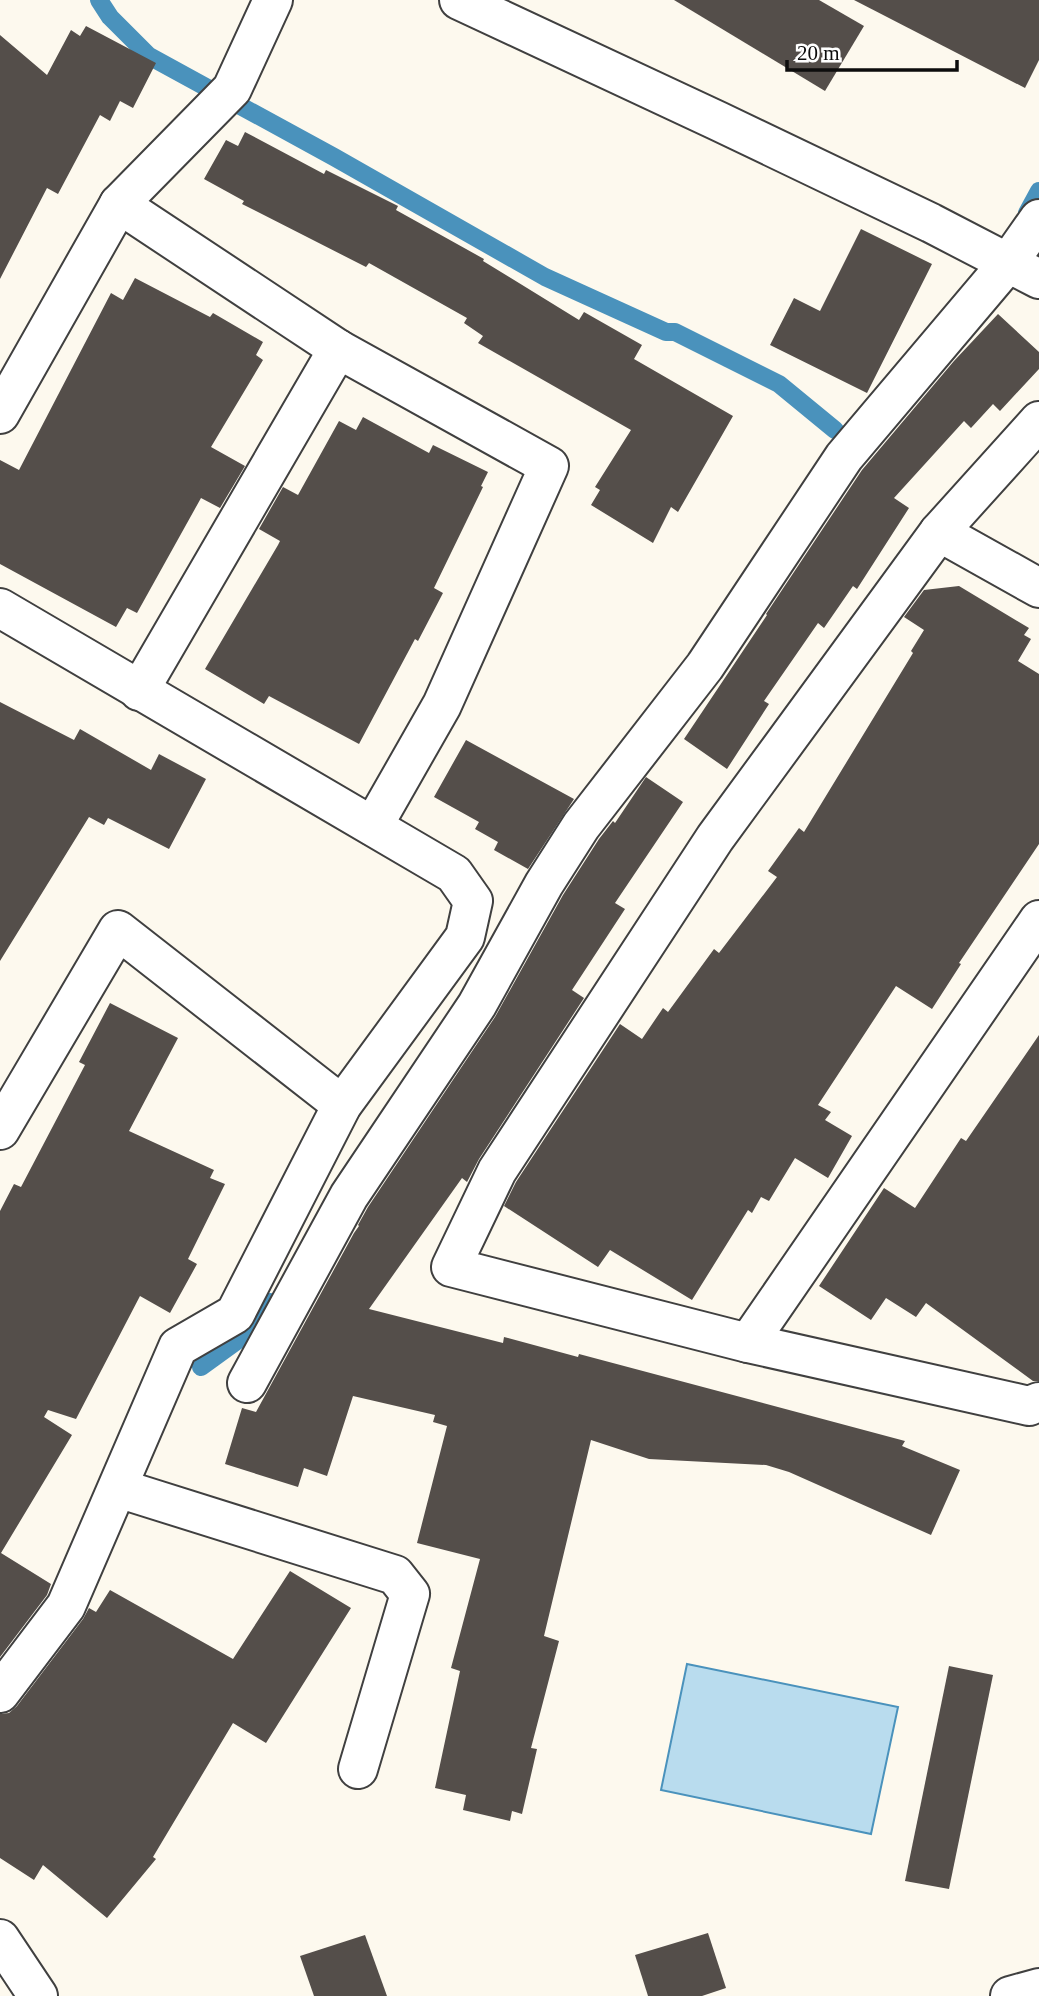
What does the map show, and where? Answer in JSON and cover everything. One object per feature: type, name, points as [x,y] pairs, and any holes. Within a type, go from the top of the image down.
[{"type":"street","points":[[0,414],[119,204],[232,89],[273,0]]},
{"type":"street","points":[[459,0],[731,127],[1023,271]]},
{"type":"street","points":[[119,204],[338,349],[549,466],[442,705],[373,827]]},
{"type":"street","points":[[247,1383],[349,1196],[477,1004],[544,884],[581,827],[705,666],[844,457],[1023,271],[1039,219]]},
{"type":"street","points":[[139,691],[338,349]]},
{"type":"street","points":[[1039,421],[939,531],[715,838],[498,1171],[451,1267],[748,1343],[1028,1406],[1039,1402]]},
{"type":"street","points":[[939,531],[1039,588]]},
{"type":"street","points":[[0,608],[454,874],[473,901],[465,937],[342,1105],[235,1314],[178,1348],[66,1606],[0,1693]]},
{"type":"street","points":[[748,1343],[1039,920]]},
{"type":"street","points":[[0,1130],[118,930],[342,1105]]},
{"type":"street","points":[[118,1488],[395,1575],[410,1594],[358,1769]]},
{"type":"street","points":[[0,1940],[38,1996]]},
{"type":"street","points":[[1010,1996],[1039,1988]]},
{"type":"water","points":[[687,1664],[898,1707],[871,1834],[661,1790]]},
{"type":"building","points":[[674,0],[819,0],[864,26],[825,91]]},
{"type":"building","points":[[854,0],[1039,0],[1039,60],[1025,88]]},
{"type":"building","points":[[86,26],[156,63],[133,108],[120,101],[110,121],[100,115],[58,194],[47,188],[0,279],[0,35],[47,75],[71,30],[80,36]]},
{"type":"building","points":[[245,132],[324,174],[326,170],[398,206],[396,210],[484,259],[483,261],[579,320],[584,312],[642,345],[634,359],[733,416],[678,512],[671,507],[653,543],[591,505],[600,490],[595,487],[631,430],[478,343],[483,336],[464,323],[467,318],[369,263],[366,267],[242,204],[244,201],[204,179],[226,140],[238,146]]},
{"type":"building","points":[[861,229],[932,264],[867,393],[770,345],[794,298],[820,311]]},
{"type":"building","points":[[135,278],[210,317],[213,313],[263,342],[256,355],[263,360],[211,447],[245,466],[220,508],[201,498],[137,613],[127,608],[116,627],[0,564],[0,460],[19,470],[111,293],[123,300]]},
{"type":"building","points":[[998,314],[1039,352],[1039,369],[1000,411],[993,404],[971,428],[964,421],[894,498],[909,508],[857,589],[853,586],[824,628],[818,623],[764,701],[769,704],[727,769],[684,739],[862,470],[954,361]]},
{"type":"building","points":[[363,417],[429,453],[433,445],[488,472],[434,588],[443,593],[418,641],[415,639],[359,744],[269,696],[264,704],[205,669],[280,541],[259,529],[283,487],[298,495],[339,421],[356,430]]},
{"type":"building","points":[[959,586],[1029,628],[1024,635],[1031,639],[1018,661],[1039,674],[1039,844],[959,963],[961,964],[932,1009],[896,986],[818,1105],[831,1112],[825,1120],[852,1136],[828,1178],[795,1158],[769,1201],[761,1197],[752,1213],[748,1210],[692,1300],[610,1250],[598,1267],[504,1206],[516,1182],[620,1024],[642,1039],[663,1008],[668,1012],[714,949],[719,953],[777,877],[768,871],[799,828],[804,832],[913,653],[911,651],[924,630],[904,617],[924,590]]},
{"type":"building","points":[[0,702],[74,740],[80,729],[151,770],[159,754],[206,779],[169,849],[108,818],[104,825],[89,817],[0,961]]},
{"type":"building","points":[[466,740],[574,799],[528,869],[494,850],[498,842],[475,829],[479,822],[434,797]]},
{"type":"building","points":[[646,777],[683,802],[615,903],[625,909],[572,990],[584,998],[479,1159],[467,1182],[462,1178],[369,1309],[503,1343],[504,1337],[578,1357],[579,1354],[905,1441],[902,1446],[960,1470],[931,1535],[789,1472],[766,1465],[649,1459],[591,1440],[544,1636],[559,1641],[531,1748],[537,1749],[522,1814],[512,1811],[510,1821],[463,1810],[466,1795],[435,1788],[460,1671],[451,1668],[480,1559],[417,1543],[447,1426],[433,1422],[435,1415],[353,1396],[327,1476],[304,1468],[298,1487],[225,1464],[242,1408],[256,1412],[368,1207],[495,1017],[563,895],[599,839],[613,821],[615,823]]},
{"type":"building","points":[[110,1003],[178,1038],[129,1131],[214,1170],[210,1178],[225,1184],[188,1259],[197,1264],[170,1313],[140,1296],[76,1419],[48,1410],[44,1417],[72,1435],[1,1553],[51,1584],[47,1595],[0,1657],[0,1211],[14,1184],[21,1187],[85,1065],[79,1062]]},
{"type":"building","points":[[1039,1035],[1039,1381],[1033,1381],[926,1303],[916,1317],[886,1298],[871,1320],[819,1286],[884,1188],[915,1208],[961,1138],[966,1141]]},
{"type":"building","points":[[290,1571],[351,1608],[266,1743],[233,1723],[153,1857],[156,1859],[107,1918],[43,1865],[34,1880],[0,1858],[0,1714],[9,1713],[17,1706],[89,1608],[96,1612],[110,1590],[233,1659]]},
{"type":"building","points":[[949,1666],[993,1675],[949,1889],[905,1881]]},
{"type":"building","points":[[708,1933],[726,1988],[702,1996],[648,1996],[635,1955]]},
{"type":"building","points":[[365,1935],[387,1996],[314,1996],[300,1956]]},
{"type":"waterway","points":[[99,0],[110,17],[149,56],[545,277],[666,332],[675,332],[779,384],[835,430]]},
{"type":"waterway","points":[[1027,213],[1039,191]]},
{"type":"waterway","points":[[201,1367],[256,1327],[270,1302]]}]
